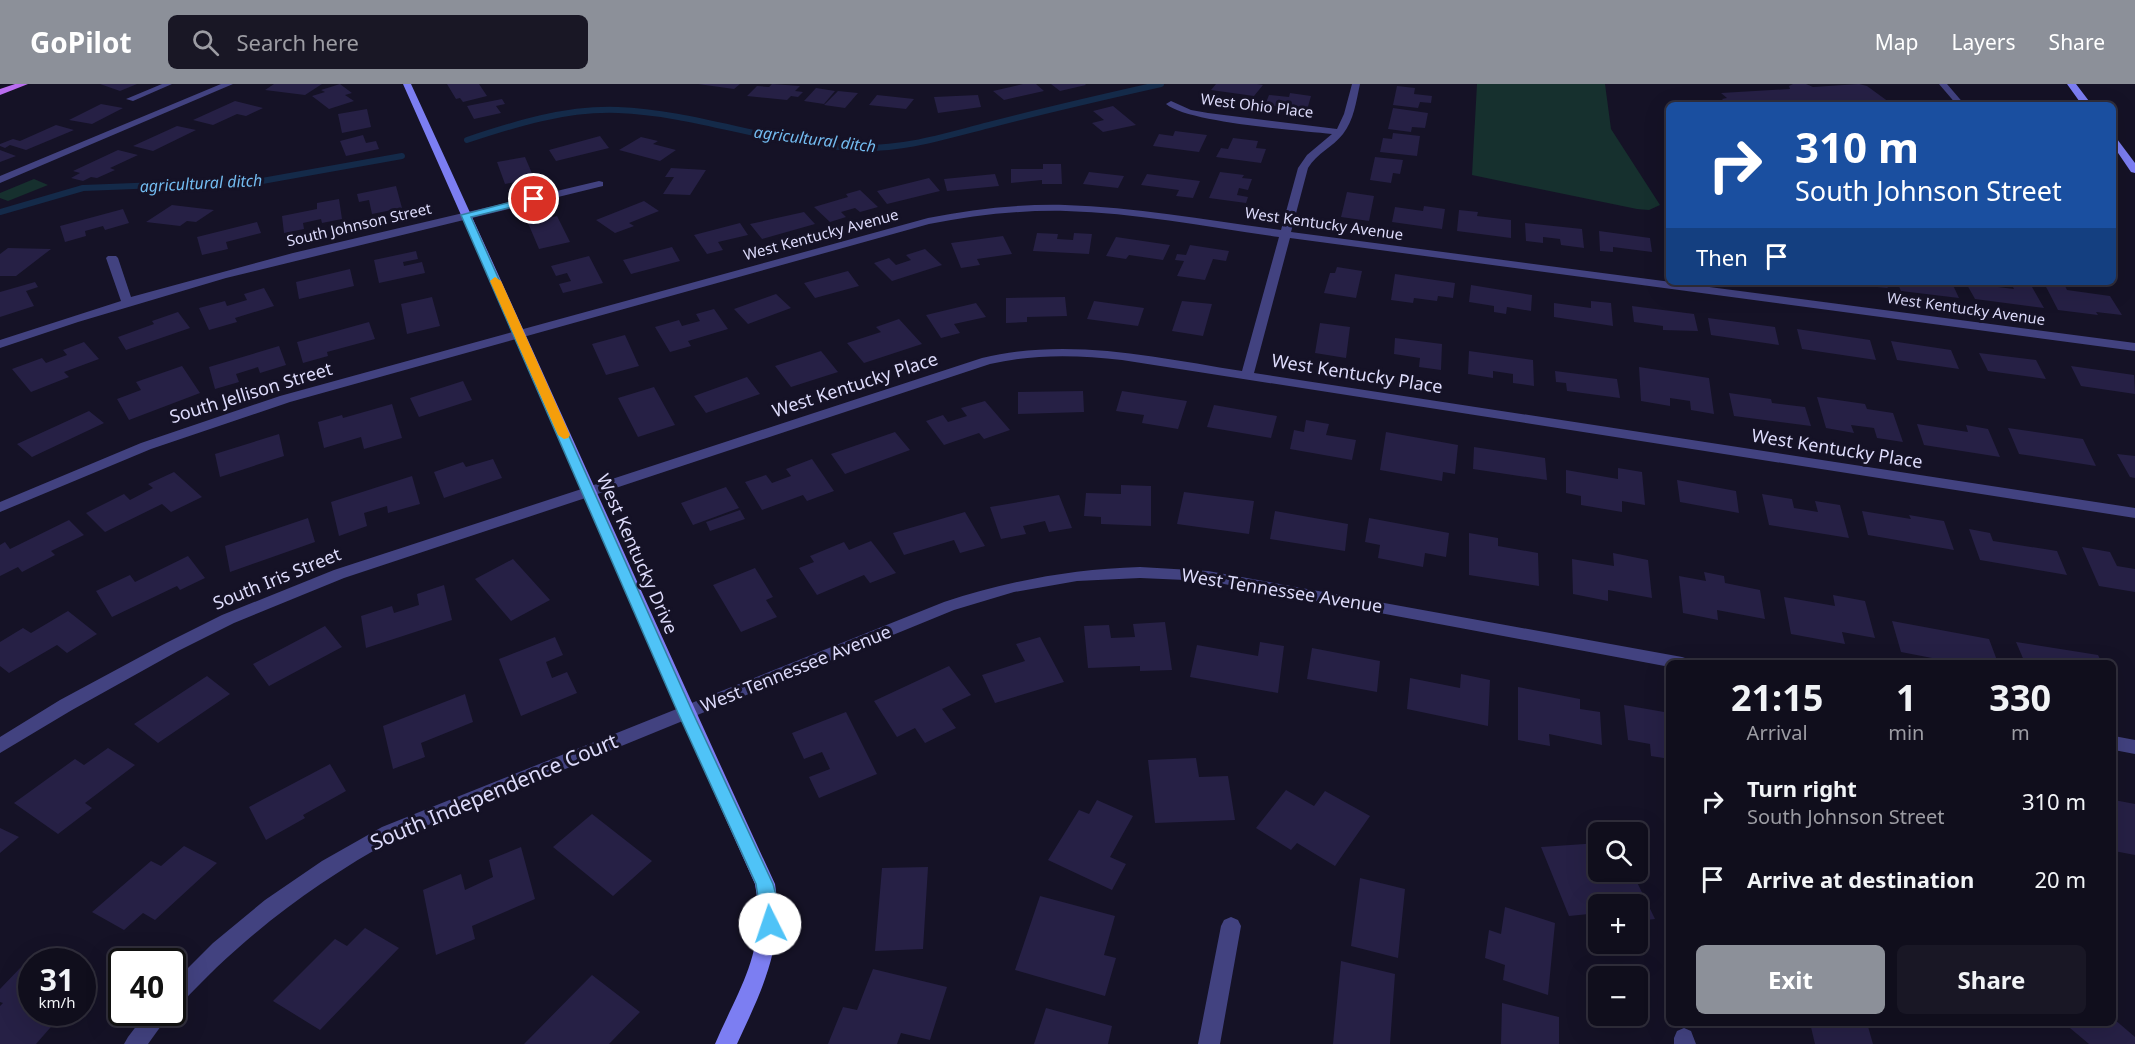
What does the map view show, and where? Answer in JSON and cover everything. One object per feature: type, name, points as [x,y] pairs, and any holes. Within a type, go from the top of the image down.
[{"type":"main road","points":[[0,92],[18,84]]},
{"type":"main road","points":[[0,92],[24,84]]},
{"type":"street","points":[[0,180],[229,84]]},
{"type":"street","name":"West Kentucky Drive","points":[[407,84],[520,333],[686,713],[765,884],[770,905],[769,934],[754,984],[726,1044]]},
{"type":"street","points":[[1247,375],[1304,164],[1340,132],[1349,112],[1356,84]]},
{"type":"street","points":[[2071,84],[2085,102]]},
{"type":"street","name":"West Ohio Place","points":[[1171,104],[1188,112],[1208,117],[1340,132]]},
{"type":"street","points":[[2118,154],[2135,170]]},
{"type":"street","name":"South Johnson Street","points":[[0,344],[127,302],[263,263],[598,184]]},
{"type":"street","name":"West Kentucky Avenue","points":[[520,333],[928,221],[980,211],[1030,208],[1090,209],[1666,285]]},
{"type":"street","points":[[112,258],[127,302]]},
{"type":"street","name":"West Kentucky Avenue","points":[[1669,285],[2135,347]]},
{"type":"street","name":"South Jellison Street","points":[[0,507],[108,461],[217,421],[520,333]]},
{"type":"street","name":"West Kentucky Place","points":[[588,492],[986,361],[1042,351],[1090,352],[1247,375],[2135,513]]},
{"type":"street","name":"South Iris Street","points":[[0,747],[123,672],[228,619],[339,574],[588,492]]},
{"type":"street","name":"West Tennessee Avenue","points":[[686,713],[980,595],[1035,581],[1104,572],[1177,573],[1244,582],[1666,660]]},
{"type":"street","name":"South Independence Court","points":[[186,985],[254,919],[303,882],[357,849],[430,815],[686,713]]},
{"type":"street","points":[[2116,743],[2135,747]]},
{"type":"street","points":[[1209,1044],[1231,926]]},
{"type":"street","points":[[135,1044],[150,1026]]},
{"type":"lane","points":[[130,99],[168,84]]},
{"type":"lane","points":[[1943,84],[1958,102]]},
{"type":"green space","points":[[1477,84],[1605,84],[1611,129],[1660,205],[1649,210],[1637,209],[1472,175]]},
{"type":"green space","points":[[34,179],[48,185],[8,201],[0,198],[0,193]]},
{"type":"building","points":[[100,84],[137,84],[120,91]]},
{"type":"building","points":[[274,84],[322,84],[305,95],[265,90]]},
{"type":"building","points":[[340,84],[352,93],[345,95],[354,101],[329,109],[312,96],[325,92],[321,90]]},
{"type":"building","points":[[447,84],[479,84],[487,96],[463,102],[460,98],[456,99]]},
{"type":"building","points":[[698,84],[740,84],[734,89]]},
{"type":"building","points":[[772,84],[800,86],[795,91],[803,92],[798,97],[791,96],[787,100],[747,96],[757,86],[769,87]]},
{"type":"building","points":[[1023,84],[1036,84],[1044,91],[1004,100],[993,91]]},
{"type":"building","points":[[1051,84],[1085,84],[1086,85],[1060,91]]},
{"type":"building","points":[[1216,84],[1263,85],[1254,96],[1211,90]]},
{"type":"building","points":[[1793,84],[1806,84],[1813,87],[1859,84],[1867,86],[1889,102],[1725,102],[1722,99],[1727,98],[1721,93],[1790,89],[1789,86]]},
{"type":"building","points":[[1397,86],[1415,88],[1414,94],[1432,96],[1431,103],[1420,102],[1418,108],[1393,105]]},
{"type":"building","points":[[816,88],[835,91],[824,104],[804,101]]},
{"type":"building","points":[[838,91],[858,93],[845,108],[824,105]]},
{"type":"building","points":[[1290,93],[1311,96],[1307,110],[1265,105],[1269,95],[1289,97]]},
{"type":"building","points":[[877,95],[914,99],[906,109],[869,105]]},
{"type":"building","points":[[978,95],[981,107],[938,113],[934,97]]},
{"type":"building","points":[[502,99],[505,104],[496,106],[501,113],[474,119],[467,106]]},
{"type":"building","points":[[235,101],[263,108],[246,116],[237,114],[213,125],[193,120]]},
{"type":"building","points":[[101,104],[123,108],[92,124],[69,120]]},
{"type":"building","points":[[1113,106],[1136,125],[1103,132],[1092,123],[1104,120],[1093,111]]},
{"type":"building","points":[[1393,108],[1428,113],[1425,128],[1412,127],[1411,132],[1388,129]]},
{"type":"building","points":[[367,109],[371,127],[342,133],[338,114]]},
{"type":"building","points":[[56,125],[74,130],[26,150],[10,145],[5,148],[0,146],[13,139],[20,141]]},
{"type":"building","points":[[177,126],[196,130],[153,151],[133,146]]},
{"type":"building","points":[[1175,131],[1207,135],[1199,152],[1153,146],[1159,134],[1173,136]]},
{"type":"building","points":[[1393,133],[1420,136],[1417,156],[1380,152],[1383,138],[1392,139]]},
{"type":"building","points":[[363,135],[366,143],[376,141],[379,149],[346,156],[340,141]]},
{"type":"building","points":[[600,136],[609,148],[556,161],[549,150]]},
{"type":"building","points":[[641,137],[658,141],[653,144],[676,150],[660,161],[619,150]]},
{"type":"building","points":[[1233,138],[1258,141],[1256,148],[1266,149],[1261,163],[1216,157],[1221,148],[1228,149]]},
{"type":"building","points":[[0,150],[16,156],[0,162]]},
{"type":"building","points":[[118,150],[138,155],[110,168],[115,170],[97,178],[91,177],[83,181],[71,178],[80,173],[73,171]]},
{"type":"building","points":[[525,157],[534,178],[505,184],[497,162]]},
{"type":"building","points":[[1375,157],[1403,160],[1400,174],[1393,173],[1391,183],[1370,180]]},
{"type":"building","points":[[1043,164],[1061,164],[1062,184],[1042,184],[1042,180],[1011,183],[1011,169],[1043,169]]},
{"type":"building","points":[[671,168],[706,170],[690,195],[663,194],[674,177],[665,177]]},
{"type":"building","points":[[1089,172],[1124,176],[1118,188],[1083,184]]},
{"type":"building","points":[[1220,172],[1244,175],[1242,178],[1252,179],[1248,190],[1239,188],[1237,195],[1248,197],[1246,203],[1209,198]]},
{"type":"building","points":[[995,174],[999,186],[947,191],[944,179]]},
{"type":"building","points":[[1147,174],[1200,181],[1193,198],[1176,196],[1179,190],[1141,185]]},
{"type":"building","points":[[929,178],[940,191],[887,204],[877,191]]},
{"type":"building","points":[[396,186],[402,208],[372,214],[369,200],[359,202],[357,194]]},
{"type":"building","points":[[860,190],[878,207],[860,212],[855,208],[841,212],[846,217],[830,222],[814,207],[848,197],[846,194]]},
{"type":"building","points":[[1347,192],[1374,196],[1369,221],[1341,217]]},
{"type":"building","points":[[339,199],[342,219],[322,223],[321,219],[303,223],[304,229],[284,233],[282,216],[317,209],[317,203]]},
{"type":"building","points":[[644,201],[659,211],[629,223],[634,226],[615,233],[596,220]]},
{"type":"building","points":[[172,205],[214,210],[196,222],[187,221],[180,226],[146,222]]},
{"type":"building","points":[[1424,206],[1445,209],[1442,229],[1392,222],[1395,207],[1423,211]]},
{"type":"building","points":[[123,209],[129,223],[105,230],[103,226],[85,231],[86,236],[65,242],[60,226]]},
{"type":"building","points":[[1459,210],[1478,212],[1477,216],[1511,220],[1511,238],[1457,231]]},
{"type":"building","points":[[804,212],[815,224],[762,239],[750,224]]},
{"type":"building","points":[[557,216],[570,242],[539,249],[528,223]]},
{"type":"building","points":[[257,222],[261,233],[226,242],[228,249],[202,255],[197,237]]},
{"type":"building","points":[[740,223],[748,235],[718,242],[723,250],[707,254],[694,235]]},
{"type":"building","points":[[1525,223],[1582,229],[1584,248],[1561,245],[1560,239],[1543,237],[1543,243],[1526,241]]},
{"type":"building","points":[[1599,231],[1650,238],[1652,252],[1613,247],[1613,252],[1600,251]]},
{"type":"building","points":[[1037,233],[1058,234],[1057,239],[1073,240],[1074,233],[1092,234],[1089,254],[1033,251]]},
{"type":"building","points":[[1003,236],[1012,254],[977,259],[980,265],[961,268],[951,243]]},
{"type":"building","points":[[1116,237],[1170,245],[1163,260],[1129,255],[1126,259],[1106,256]]},
{"type":"building","points":[[1190,245],[1229,251],[1226,261],[1213,259],[1205,280],[1177,276],[1184,261],[1175,260],[1177,254],[1186,255]]},
{"type":"building","points":[[672,247],[680,261],[631,274],[623,260]]},
{"type":"building","points":[[8,248],[51,249],[16,276],[0,276],[0,254]]},
{"type":"building","points":[[925,249],[942,265],[892,281],[874,263],[889,258],[896,265],[911,260],[906,255]]},
{"type":"building","points":[[416,251],[418,259],[403,262],[404,266],[422,262],[425,273],[379,283],[374,260]]},
{"type":"building","points":[[589,256],[603,283],[563,293],[559,284],[571,281],[567,273],[556,276],[551,266]]},
{"type":"building","points":[[1337,267],[1362,271],[1356,298],[1324,293],[1330,273],[1335,273]]},
{"type":"building","points":[[350,269],[354,286],[299,299],[296,282]]},
{"type":"building","points":[[848,271],[859,286],[815,298],[804,283]]},
{"type":"building","points":[[1395,274],[1455,283],[1453,298],[1438,296],[1437,301],[1414,298],[1413,303],[1391,300]]},
{"type":"building","points":[[35,282],[38,287],[26,291],[34,306],[0,317],[0,292]]},
{"type":"building","points":[[1471,285],[1532,295],[1531,311],[1507,307],[1506,314],[1494,312],[1494,306],[1469,302]]},
{"type":"building","points":[[1886,285],[1888,288],[1866,286]]},
{"type":"building","points":[[1898,285],[1953,285],[1959,298],[1901,291]]},
{"type":"building","points":[[1967,285],[2014,289],[2012,285],[2032,287],[2044,308],[1975,299]]},
{"type":"building","points":[[2045,285],[2065,286],[2067,290],[2110,296],[2122,315],[2096,312],[2098,315],[2058,310]]},
{"type":"building","points":[[264,288],[274,306],[235,318],[237,322],[209,330],[199,308],[225,301],[227,306],[247,300],[244,294]]},
{"type":"building","points":[[776,294],[791,308],[748,324],[734,309]]},
{"type":"building","points":[[432,297],[440,326],[407,334],[401,304]]},
{"type":"building","points":[[1065,297],[1067,316],[1027,317],[1027,322],[1006,323],[1006,298]]},
{"type":"building","points":[[1094,301],[1144,308],[1138,326],[1087,319]]},
{"type":"building","points":[[1182,301],[1212,304],[1203,336],[1172,331]]},
{"type":"building","points":[[1591,301],[1611,303],[1613,326],[1554,317],[1554,303],[1591,308]]},
{"type":"building","points":[[976,303],[986,317],[954,324],[960,333],[941,338],[926,315]]},
{"type":"building","points":[[1632,306],[1694,314],[1698,331],[1663,330],[1663,326],[1634,322]]},
{"type":"building","points":[[714,309],[728,329],[688,341],[691,346],[670,352],[655,327],[679,320],[682,326],[700,321],[696,314]]},
{"type":"building","points":[[178,312],[190,328],[126,350],[118,337],[154,324],[152,321]]},
{"type":"building","points":[[1708,318],[1775,327],[1779,345],[1711,335]]},
{"type":"building","points":[[899,319],[922,344],[864,363],[847,343],[881,332],[876,327]]},
{"type":"building","points":[[369,322],[375,339],[327,352],[328,356],[303,363],[297,342]]},
{"type":"building","points":[[1320,323],[1350,327],[1346,358],[1315,353]]},
{"type":"building","points":[[1797,329],[1870,340],[1876,360],[1802,349]]},
{"type":"building","points":[[625,335],[639,366],[606,375],[592,344]]},
{"type":"building","points":[[1395,338],[1442,344],[1441,370],[1419,367],[1420,358],[1394,354]]},
{"type":"building","points":[[1891,341],[1951,350],[1959,369],[1897,360]]},
{"type":"building","points":[[84,342],[99,359],[64,372],[69,377],[31,392],[12,369],[42,358],[46,363],[67,355],[63,350]]},
{"type":"building","points":[[279,346],[286,365],[260,373],[258,367],[236,374],[239,382],[215,389],[209,367]]},
{"type":"building","points":[[821,351],[838,372],[791,387],[775,366]]},
{"type":"building","points":[[1469,351],[1533,360],[1534,386],[1513,383],[1513,374],[1493,371],[1493,378],[1468,374]]},
{"type":"building","points":[[1979,353],[2036,360],[2046,379],[1988,371]]},
{"type":"building","points":[[182,366],[200,393],[129,420],[117,399],[141,390],[136,382]]},
{"type":"building","points":[[2071,366],[2134,375],[2135,394],[2081,386]]},
{"type":"building","points":[[1639,367],[1709,378],[1714,414],[1691,410],[1690,401],[1670,398],[1670,406],[1641,401]]},
{"type":"building","points":[[1555,371],[1617,379],[1620,398],[1567,391],[1566,383],[1556,382]]},
{"type":"building","points":[[747,377],[760,394],[706,413],[694,396]]},
{"type":"building","points":[[463,381],[472,400],[419,417],[410,398]]},
{"type":"building","points":[[654,387],[675,425],[638,437],[618,398]]},
{"type":"building","points":[[1083,391],[1084,412],[1018,414],[1018,392]]},
{"type":"building","points":[[1122,391],[1187,401],[1178,429],[1142,423],[1144,415],[1116,411]]},
{"type":"building","points":[[1729,393],[1771,399],[1772,403],[1805,407],[1811,426],[1734,416]]},
{"type":"building","points":[[1817,397],[1865,404],[1867,409],[1893,413],[1903,442],[1877,438],[1874,428],[1851,425],[1854,433],[1826,428]]},
{"type":"building","points":[[985,401],[1010,430],[984,439],[979,433],[944,445],[926,421],[943,415],[948,422],[967,416],[961,408]]},
{"type":"building","points":[[392,404],[402,438],[364,449],[361,437],[324,448],[318,422],[342,415],[343,418]]},
{"type":"building","points":[[1214,405],[1277,416],[1271,438],[1207,427]]},
{"type":"building","points":[[89,411],[104,423],[32,457],[17,444]]},
{"type":"building","points":[[1306,420],[1329,424],[1326,435],[1356,440],[1352,460],[1290,449],[1294,430],[1304,432]]},
{"type":"building","points":[[1917,424],[1968,432],[1966,425],[1988,429],[2000,457],[1924,445]]},
{"type":"building","points":[[2008,428],[2083,439],[2096,466],[2019,454]]},
{"type":"building","points":[[895,432],[910,450],[845,474],[831,454]]},
{"type":"building","points":[[1386,432],[1458,445],[1455,474],[1443,472],[1442,481],[1380,470]]},
{"type":"building","points":[[279,434],[284,456],[220,477],[215,454]]},
{"type":"building","points":[[1474,447],[1545,458],[1547,480],[1473,469]]},
{"type":"building","points":[[2117,454],[2135,456],[2135,478],[2130,477]]},
{"type":"building","points":[[493,459],[502,478],[444,498],[434,472],[463,462],[466,467]]},
{"type":"building","points":[[812,459],[834,491],[807,501],[803,495],[762,510],[745,482],[766,475],[772,483],[791,476],[786,469]]},
{"type":"building","points":[[1618,468],[1642,472],[1645,505],[1622,501],[1622,512],[1581,505],[1581,496],[1566,493],[1566,470],[1618,479]]},
{"type":"building","points":[[174,472],[202,497],[171,512],[162,504],[105,532],[86,513],[124,494],[130,500],[153,488],[148,484]]},
{"type":"building","points":[[412,476],[420,504],[388,513],[387,506],[364,513],[367,526],[339,536],[331,502]]},
{"type":"building","points":[[1677,480],[1736,491],[1739,513],[1680,502]]},
{"type":"building","points":[[1121,485],[1151,486],[1151,526],[1101,524],[1101,517],[1084,516],[1086,493],[1121,494]]},
{"type":"building","points":[[726,487],[739,508],[693,525],[681,503]]},
{"type":"building","points":[[1184,492],[1254,501],[1249,534],[1177,524]]},
{"type":"building","points":[[1762,494],[1792,499],[1794,508],[1818,512],[1815,501],[1840,505],[1849,538],[1769,525]]},
{"type":"building","points":[[1059,495],[1072,528],[1049,532],[1045,521],[1023,526],[1026,534],[1001,539],[990,507]]},
{"type":"building","points":[[740,510],[745,519],[710,531],[706,522]]},
{"type":"building","points":[[1275,511],[1348,524],[1345,551],[1270,539]]},
{"type":"building","points":[[1862,511],[1911,519],[1909,515],[1944,521],[1954,550],[1868,535]]},
{"type":"building","points":[[965,512],[985,546],[960,553],[954,540],[904,555],[893,533]]},
{"type":"building","points":[[308,518],[315,542],[230,572],[225,546]]},
{"type":"building","points":[[1369,518],[1449,533],[1446,557],[1425,553],[1423,567],[1378,558],[1380,545],[1365,542]]},
{"type":"building","points":[[69,520],[84,535],[51,551],[55,555],[22,572],[18,567],[0,576],[0,545],[5,542],[10,549]]},
{"type":"building","points":[[1969,529],[1990,533],[1993,541],[2057,551],[2067,575],[1980,560]]},
{"type":"building","points":[[1469,533],[1498,538],[1498,546],[1538,553],[1539,586],[1469,575]]},
{"type":"building","points":[[871,541],[896,573],[870,583],[864,575],[817,595],[799,568],[814,562],[810,556],[844,542],[849,550]]},
{"type":"building","points":[[2082,547],[2110,552],[2117,566],[2135,569],[2135,592],[2099,586]]},
{"type":"building","points":[[1613,553],[1648,560],[1652,598],[1608,590],[1608,601],[1573,594],[1572,559],[1614,566]]},
{"type":"building","points":[[188,556],[205,578],[180,590],[177,586],[112,617],[96,591],[130,575],[135,582]]},
{"type":"building","points":[[513,559],[550,600],[511,621],[475,579]]},
{"type":"building","points":[[755,568],[773,597],[766,600],[777,617],[741,632],[713,585]]},
{"type":"building","points":[[1704,572],[1724,576],[1725,583],[1760,590],[1765,619],[1717,610],[1718,620],[1683,613],[1679,576],[1706,581]]},
{"type":"building","points":[[444,585],[452,620],[366,648],[361,616],[392,606],[394,613],[419,605],[417,594]]},
{"type":"building","points":[[1833,595],[1865,601],[1875,638],[1842,632],[1845,644],[1791,634],[1784,597],[1835,606]]},
{"type":"building","points":[[68,611],[97,634],[67,653],[57,645],[9,673],[0,666],[0,642],[23,628],[31,633]]},
{"type":"building","points":[[1892,621],[1989,639],[1997,660],[1942,660],[1901,652]]},
{"type":"building","points":[[1165,622],[1172,670],[1140,671],[1140,666],[1088,668],[1084,626],[1109,625],[1111,638],[1135,637],[1133,624]]},
{"type":"building","points":[[325,626],[342,647],[269,686],[253,664]]},
{"type":"building","points":[[555,637],[563,655],[546,662],[552,678],[567,672],[577,693],[521,716],[499,659]]},
{"type":"building","points":[[1040,637],[1064,682],[995,703],[982,675],[1025,661],[1016,644]]},
{"type":"building","points":[[1260,642],[1284,646],[1278,693],[1190,677],[1197,645],[1258,656]]},
{"type":"building","points":[[2016,642],[2098,655],[2100,660],[2024,660]]},
{"type":"building","points":[[1312,648],[1380,661],[1377,692],[1307,679]]},
{"type":"building","points":[[949,666],[971,695],[942,709],[956,728],[925,743],[915,728],[897,737],[874,701]]},
{"type":"building","points":[[1461,674],[1490,680],[1488,726],[1407,709],[1410,678],[1460,688]]},
{"type":"building","points":[[207,676],[230,694],[158,743],[134,724]]},
{"type":"building","points":[[1518,687],[1580,699],[1580,709],[1600,712],[1602,745],[1549,734],[1550,746],[1518,740]]},
{"type":"building","points":[[465,694],[473,722],[421,743],[425,757],[393,769],[383,726]]},
{"type":"building","points":[[1624,705],[1666,712],[1666,758],[1651,756],[1650,744],[1628,740]]},
{"type":"building","points":[[846,712],[877,774],[819,798],[809,777],[830,769],[822,752],[804,759],[792,733]]},
{"type":"building","points":[[108,748],[135,765],[85,803],[92,808],[58,834],[14,803],[75,759],[84,765]]},
{"type":"building","points":[[1196,758],[1199,777],[1228,776],[1235,820],[1155,823],[1148,760]]},
{"type":"building","points":[[330,764],[346,791],[303,815],[305,818],[266,840],[249,807]]},
{"type":"building","points":[[1286,790],[1314,806],[1325,791],[1370,816],[1335,866],[1297,843],[1291,850],[1256,828]]},
{"type":"building","points":[[1097,800],[1133,816],[1110,857],[1126,864],[1112,890],[1048,860],[1079,810],[1089,814]]},
{"type":"building","points":[[2116,800],[2135,804],[2135,855],[2116,851]]},
{"type":"building","points":[[592,814],[652,861],[613,896],[553,847]]},
{"type":"building","points":[[0,828],[19,837],[0,853]]},
{"type":"building","points":[[1588,844],[1588,882],[1637,882],[1643,894],[1588,894],[1588,914],[1569,916],[1541,847]]},
{"type":"building","points":[[184,846],[217,863],[155,920],[143,913],[124,930],[92,912],[151,861],[161,866]]},
{"type":"building","points":[[521,847],[535,899],[472,926],[475,939],[436,955],[423,890],[461,874],[465,890],[493,877],[489,860]]},
{"type":"building","points":[[928,867],[923,949],[875,951],[882,868]]},
{"type":"building","points":[[1360,878],[1405,889],[1398,958],[1351,946]]},
{"type":"building","points":[[1040,896],[1115,916],[1104,955],[1116,958],[1105,996],[1015,970]]},
{"type":"building","points":[[1648,905],[1655,919],[1648,920]]},
{"type":"building","points":[[1505,907],[1555,923],[1548,995],[1503,980],[1505,965],[1485,958],[1489,930],[1501,934]]},
{"type":"building","points":[[365,928],[399,948],[320,1030],[273,1001],[335,939],[347,946]]},
{"type":"building","points":[[1341,961],[1395,974],[1390,1044],[1333,1044]]},
{"type":"building","points":[[873,969],[947,987],[930,1040],[901,1033],[897,1044],[828,1044],[843,1007],[857,1010]]},
{"type":"building","points":[[18,970],[18,1026],[52,1026],[36,1044],[0,1044],[0,1006],[3,1003],[0,1002],[0,989]]},
{"type":"building","points":[[592,975],[640,1012],[609,1044],[524,1044]]},
{"type":"building","points":[[1502,1003],[1559,1017],[1559,1044],[1501,1044]]},
{"type":"building","points":[[1046,1008],[1112,1026],[1108,1044],[1034,1044]]},
{"type":"building","points":[[2116,1021],[2135,1037],[2135,1044],[2089,1044],[2068,1026],[2116,1026]]},
{"type":"building","points":[[1811,1026],[1868,1026],[1873,1044],[1815,1044]]},
{"type":"waterway","name":"agricultural ditch","points":[[467,140],[560,114],[618,110],[679,117],[799,142],[877,148],[925,141],[1161,84]]},
{"type":"waterway","name":"agricultural ditch","points":[[0,212],[83,188],[262,181],[402,156]]},
{"type":"slow traffic","points":[[495,281],[564,435]]},
{"type":"route","points":[[534,199],[466,215],[686,713],[765,884],[770,905],[770,924]]}]
